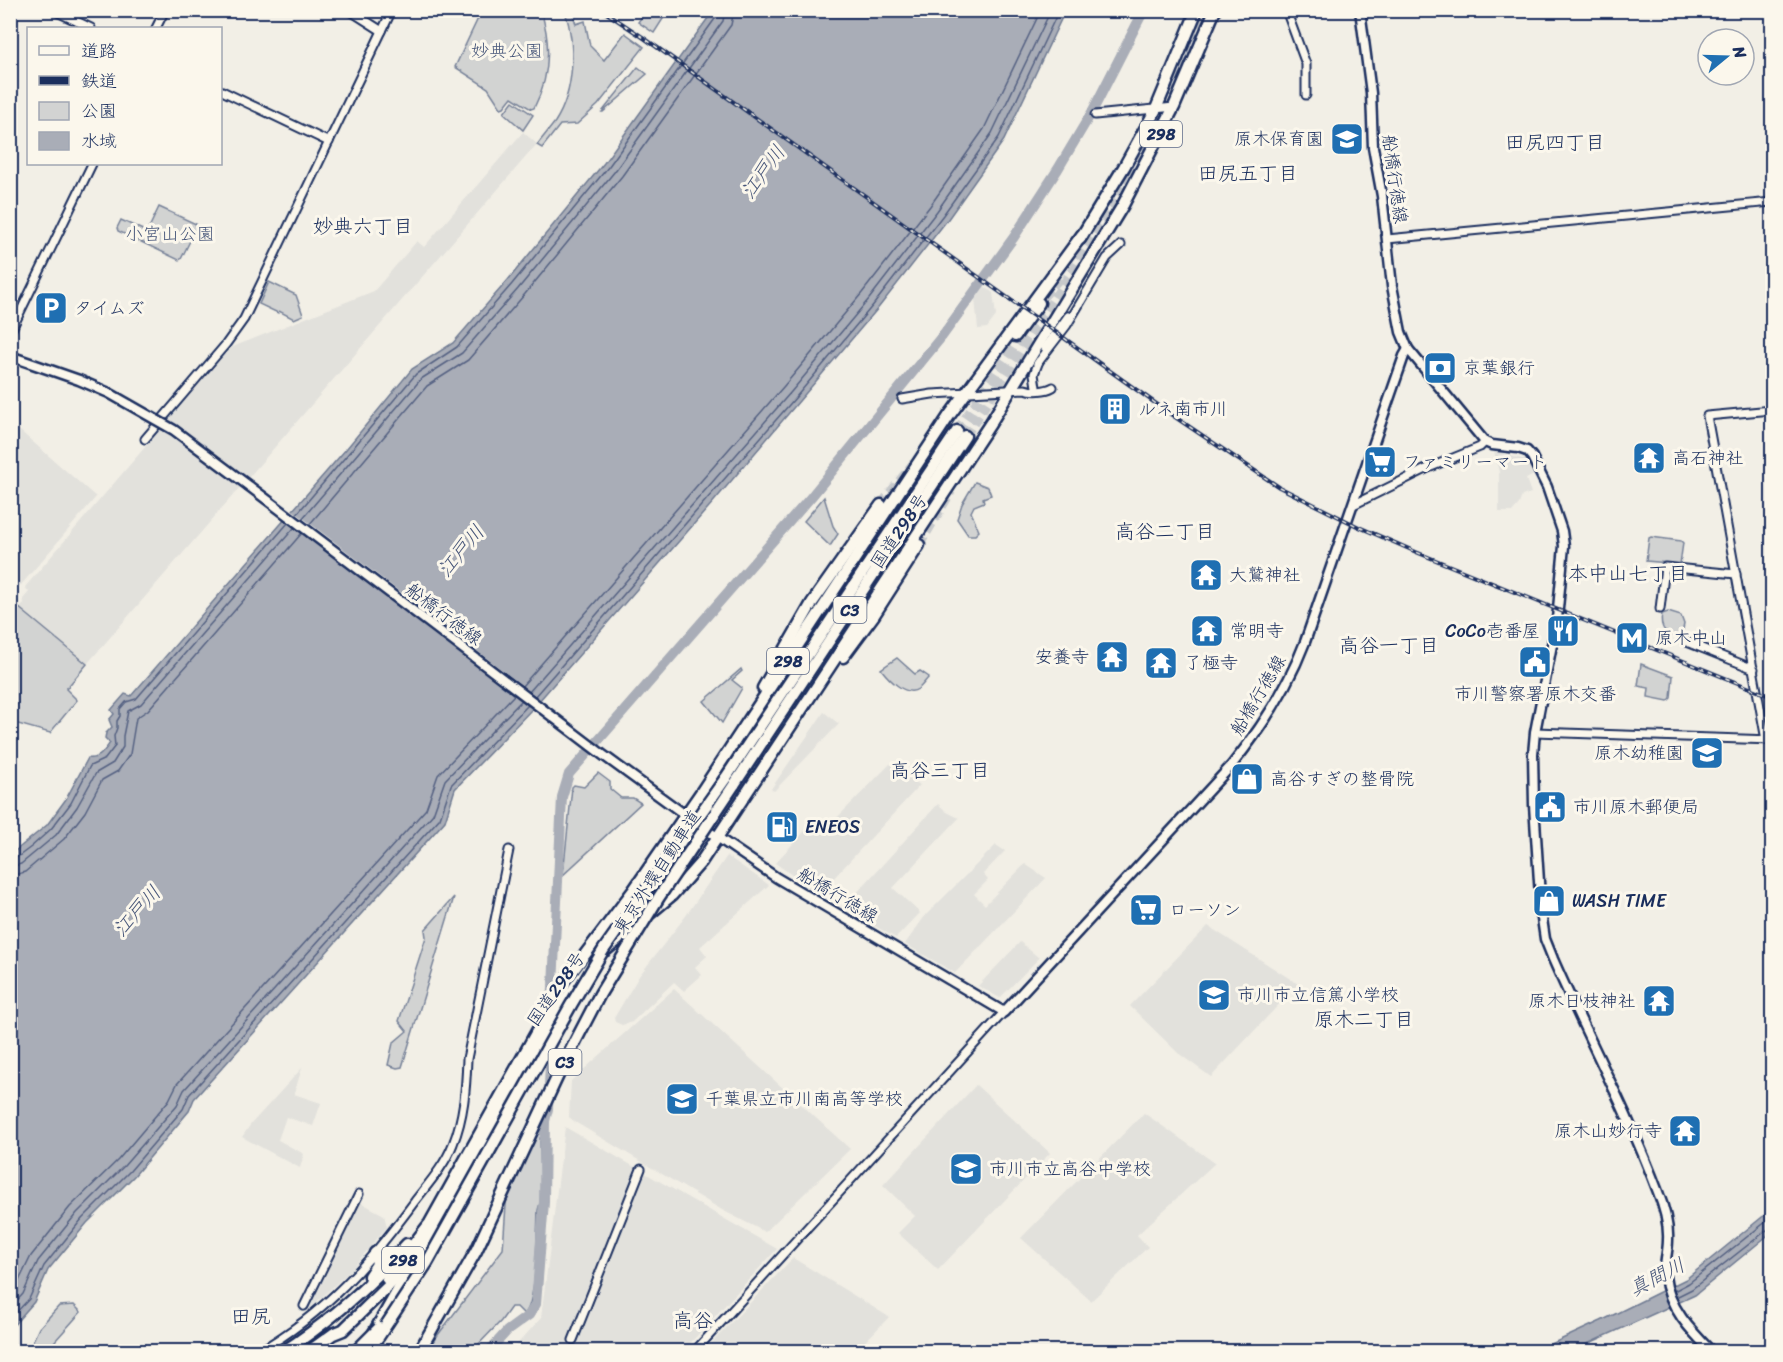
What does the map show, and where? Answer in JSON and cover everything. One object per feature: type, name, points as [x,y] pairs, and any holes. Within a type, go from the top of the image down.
[{"type":"highway","name":"国道298号","points":[[333,1334],[372,1296],[416,1243],[558,992],[686,815],[942,430],[1082,235],[1116,181],[1156,109],[1197,10]]},
{"type":"highway","name":"国道298号","points":[[308,1352],[333,1334],[343,1330],[363,1313],[417,1258],[544,1034],[575,985],[606,950],[685,882],[718,838],[982,434],[1009,390],[1044,323],[1129,195],[1174,107],[1215,10]]},
{"type":"highway","name":"東京外環自動車道","points":[[419,1352],[481,1242],[560,1071],[600,994],[729,782],[961,433]]},
{"type":"highway","points":[[740,734],[770,675],[813,603],[881,505]]},
{"type":"highway","points":[[804,704],[858,638],[919,545]]},
{"type":"highway","name":"東京外環自動車道","points":[[393,1315],[427,1263],[590,972],[628,915],[729,782]]},
{"type":"highway","points":[[285,1350],[354,1298],[403,1249],[429,1216],[456,1173]]},
{"type":"highway","points":[[318,1327],[339,1303],[374,1271],[377,1264],[375,1253]]},
{"type":"highway","points":[[366,1352],[380,1319],[417,1258]]},
{"type":"highway","points":[[354,1352],[393,1315]]},
{"type":"highway","points":[[366,1352],[393,1315]]},
{"type":"main road","name":"船橋行徳線","points":[[1360,10],[1371,93],[1373,147],[1401,332],[1408,349],[1485,442]]},
{"type":"main road","name":"船橋行徳線","points":[[10,356],[79,380],[109,393],[156,419],[202,450],[603,755],[718,838],[792,888],[1004,1012],[1208,792],[1258,730],[1298,661],[1408,349]]},
{"type":"main road","points":[[1485,442],[1518,448],[1527,451],[1532,457],[1544,479],[1563,538],[1564,556],[1557,619],[1535,732],[1533,805],[1545,939],[1663,1205],[1669,1238],[1665,1270],[1667,1287],[1675,1307],[1687,1325],[1712,1352]]},
{"type":"street","points":[[53,10],[89,27]]},
{"type":"street","points":[[156,27],[165,10]]},
{"type":"street","points":[[349,10],[382,31]]},
{"type":"street","points":[[145,439],[226,344],[244,319],[392,10]]},
{"type":"street","points":[[1286,10],[1306,64],[1306,95]]},
{"type":"street","points":[[222,91],[329,142]]},
{"type":"street","points":[[1095,115],[1174,107]]},
{"type":"street","points":[[10,333],[92,165]]},
{"type":"street","points":[[1387,239],[1773,202]]},
{"type":"street","points":[[1036,387],[1034,374],[1037,364],[1051,338],[1076,308],[1107,258],[1121,245]]},
{"type":"street","points":[[902,399],[932,394],[1053,387],[1025,389]]},
{"type":"street","points":[[1535,732],[1769,740],[1707,416],[1773,410]]},
{"type":"street","points":[[1353,505],[1426,469],[1480,447],[1485,442]]},
{"type":"street","points":[[1660,609],[1665,567],[1736,574]]},
{"type":"street","points":[[1684,641],[1754,669]]},
{"type":"street","points":[[258,1352],[320,1309],[355,1277],[440,1168],[456,1138],[467,1085],[467,1059],[509,850]]},
{"type":"street","points":[[694,1352],[1004,1012]]},
{"type":"street","points":[[573,1340],[641,1169]]},
{"type":"street","points":[[304,1306],[359,1194]]},
{"type":"shaded area","points":[[523,132],[537,144],[87,664],[20,609],[24,603],[23,599],[29,592],[25,587],[230,348],[374,291],[417,241],[424,247]]},
{"type":"shaded area","points":[[984,286],[993,293],[996,316],[987,328],[978,329],[975,299]]},
{"type":"shaded area","points":[[11,423],[96,497],[18,586],[10,578]]},
{"type":"shaded area","points":[[1494,452],[1526,460],[1534,475],[1526,479],[1531,493],[1522,496],[1512,512],[1499,512],[1499,472]]},
{"type":"shaded area","points":[[824,712],[839,724],[774,791],[771,789]]},
{"type":"shaded area","points":[[890,764],[920,785],[819,894],[775,863],[818,817],[829,826]]},
{"type":"shaded area","points":[[938,804],[959,818],[893,888],[920,913],[896,938],[843,908]]},
{"type":"shaded area","points":[[996,845],[1005,851],[983,874],[988,880],[974,894],[985,905],[1025,864],[1046,878],[955,973],[905,944],[925,916]]},
{"type":"shaded area","points":[[727,856],[769,885],[700,947],[707,956],[695,967],[702,975],[684,991],[674,982],[632,1022],[622,1025],[615,1022],[614,1018],[639,976],[685,917]]},
{"type":"shaded area","name":"市川市立信篤小学校","points":[[1208,926],[1298,984],[1211,1077],[1178,1053],[1130,1006]]},
{"type":"shaded area","points":[[1020,942],[1039,958],[1000,998],[978,986]]},
{"type":"shaded area","name":"千葉県立市川南高等学校","points":[[674,989],[850,1149],[765,1232],[722,1210],[569,1117],[571,1081]]},
{"type":"shaded area","points":[[302,1068],[294,1094],[321,1103],[313,1126],[286,1117],[278,1140],[304,1154],[300,1168],[242,1137]]},
{"type":"shaded area","name":"市川市立高谷中学校","points":[[976,1085],[1050,1153],[938,1270],[898,1233],[915,1216],[883,1185]]},
{"type":"shaded area","points":[[1144,1113],[1215,1163],[1137,1235],[1148,1247],[1091,1301],[1021,1238]]},
{"type":"shaded area","points":[[565,1127],[777,1249],[683,1351],[510,1352],[541,1318]]},
{"type":"shaded area","points":[[360,1202],[384,1215],[387,1227],[349,1272],[310,1308]]},
{"type":"shaded area","points":[[793,1258],[889,1317],[856,1351],[704,1351]]},
{"type":"green space","name":"妙典公園","points":[[482,10],[541,11],[546,35],[547,60],[543,84],[534,108],[531,109],[512,97],[501,108],[488,88],[455,67]]},
{"type":"green space","name":"妙典公園","points":[[565,11],[572,11],[576,24],[585,21],[590,46],[604,60],[625,33],[644,47],[598,105],[577,124],[560,125],[542,148],[537,145],[562,110],[570,82],[571,38]]},
{"type":"green space","points":[[646,11],[668,11],[654,33],[638,22]]},
{"type":"green space","points":[[638,67],[647,74],[602,112]]},
{"type":"green space","points":[[513,101],[533,115],[523,130],[504,113]]},
{"type":"green space","name":"小宮山公園","points":[[159,207],[196,224],[197,227],[179,260],[118,231],[121,220],[147,232]]},
{"type":"green space","points":[[269,282],[296,295],[303,315],[294,319],[259,304]]},
{"type":"green space","points":[[975,482],[988,487],[991,495],[983,498],[984,502],[974,506],[971,512],[979,531],[975,535],[968,535],[957,519],[962,504]]},
{"type":"green space","points":[[824,497],[833,526],[838,534],[830,546],[804,521]]},
{"type":"green space","points":[[1651,537],[1681,541],[1683,543],[1680,564],[1646,561]]},
{"type":"green space","points":[[12,602],[87,664],[66,689],[77,700],[50,733],[11,722]]},
{"type":"green space","points":[[1668,612],[1681,616],[1684,624],[1682,635],[1668,634],[1663,628],[1662,614]]},
{"type":"green space","points":[[897,658],[915,674],[920,671],[929,677],[918,689],[908,691],[903,689],[881,669]]},
{"type":"green space","points":[[1641,664],[1673,676],[1671,698],[1668,701],[1648,697],[1649,688],[1638,686]]},
{"type":"green space","points":[[741,669],[742,671],[732,680],[742,688],[722,723],[704,701]]},
{"type":"green space","points":[[598,773],[610,782],[610,789],[621,798],[633,798],[641,803],[563,875],[572,787],[574,785],[584,787]]},
{"type":"green space","points":[[454,897],[402,1067],[388,1065],[393,1043],[407,1031],[399,1021],[426,937],[425,930]]},
{"type":"green space","points":[[537,1124],[541,1125],[542,1135],[540,1138],[541,1199],[538,1210],[534,1282],[528,1308],[524,1314],[517,1307],[511,1307],[501,1321],[472,1351],[425,1352],[503,1249],[507,1190]]},
{"type":"green space","points":[[74,1305],[81,1312],[46,1351],[28,1351],[39,1328],[59,1306]]},
{"type":"water","name":"江戸川","points":[[713,11],[1065,11],[1004,140],[948,219],[879,307],[715,500],[532,709],[455,789],[445,821],[194,1099],[189,1111],[134,1176],[87,1223],[48,1270],[34,1302],[11,1328],[10,855],[47,825],[66,799],[88,758],[98,756],[110,743],[105,738],[106,733],[112,727],[109,720],[114,714],[111,710],[125,694],[131,696],[347,448],[412,369],[453,343],[508,280],[604,163]]},
{"type":"water","points":[[1772,1209],[1772,1232],[1695,1295],[1572,1351],[1534,1352],[1686,1279]]},
{"type":"pier","points":[[290,508],[543,701],[536,708],[283,516]]},
{"type":"waterway","points":[[552,1007],[562,797],[569,774],[811,497],[943,335],[1014,237],[1058,169],[1092,112],[1144,10]]},
{"type":"waterway","points":[[488,1352],[507,1331],[529,1315],[536,1304],[544,1202],[545,1121],[548,1109],[551,1040]]},
{"type":"tunnel","points":[[1126,175],[1157,118],[1203,10]]},
{"type":"tunnel","points":[[965,436],[1137,169]]},
{"type":"tunnel","points":[[1033,308],[1063,274]]},
{"type":"tunnel","points":[[957,431],[1026,329]]},
{"type":"tunnel","points":[[881,505],[914,463]]},
{"type":"tunnel","points":[[919,545],[951,491]]},
{"type":"railway","points":[[602,10],[1169,413],[1279,487],[1359,527],[1416,552],[1772,697]]},
{"type":"place","name":"原木保育園","points":[[1347,139]]},
{"type":"place","name":"タイムズ","points":[[51,308]]},
{"type":"place","name":"京葉銀行","points":[[1440,368]]},
{"type":"place","name":"ルネ南市川","points":[[1115,409]]},
{"type":"place","name":"高石神社","points":[[1649,458]]},
{"type":"place","name":"ファミリーマート","points":[[1380,462]]},
{"type":"place","name":"大鷲神社","points":[[1206,575]]},
{"type":"place","name":"常明寺","points":[[1207,631]]},
{"type":"place","name":"CoCo壱番屋","points":[[1563,631]]},
{"type":"place","name":"原木中山","points":[[1632,638]]},
{"type":"place","name":"安養寺","points":[[1112,657]]},
{"type":"place","name":"市川警察署原木交番","points":[[1535,662]]},
{"type":"place","name":"了極寺","points":[[1161,663]]},
{"type":"place","name":"原木幼稚園","points":[[1707,753]]},
{"type":"place","name":"高谷すぎの整骨院","points":[[1247,779]]},
{"type":"place","name":"市川原木郵便局","points":[[1550,807]]},
{"type":"place","name":"ENEOS","points":[[782,827]]},
{"type":"place","name":"WASH TIME","points":[[1549,901]]},
{"type":"place","name":"ローソン","points":[[1146,910]]},
{"type":"place","name":"市川市立信篤小学校","points":[[1214,995]]},
{"type":"place","name":"原木日枝神社","points":[[1659,1001]]},
{"type":"place","name":"千葉県立市川南高等学校","points":[[682,1099]]},
{"type":"place","name":"原木山妙行寺","points":[[1685,1131]]},
{"type":"place","name":"市川市立高谷中学校","points":[[966,1169]]},
{"type":"district","name":"田尻四丁目","points":[[1555,142]]},
{"type":"district","name":"田尻五丁目","points":[[1248,173]]},
{"type":"district","name":"妙典六丁目","points":[[363,226]]},
{"type":"district","name":"高谷二丁目","points":[[1165,531]]},
{"type":"district","name":"本中山七丁目","points":[[1628,573]]},
{"type":"district","name":"高谷一丁目","points":[[1389,645]]},
{"type":"district","name":"高谷三丁目","points":[[940,770]]},
{"type":"district","name":"原木二丁目","points":[[1364,1019]]},
{"type":"district","name":"田尻","points":[[251,1316]]},
{"type":"district","name":"高谷","points":[[693,1320]]},
{"type":"water label","name":"真間川","points":[[1657,1277]]}]
